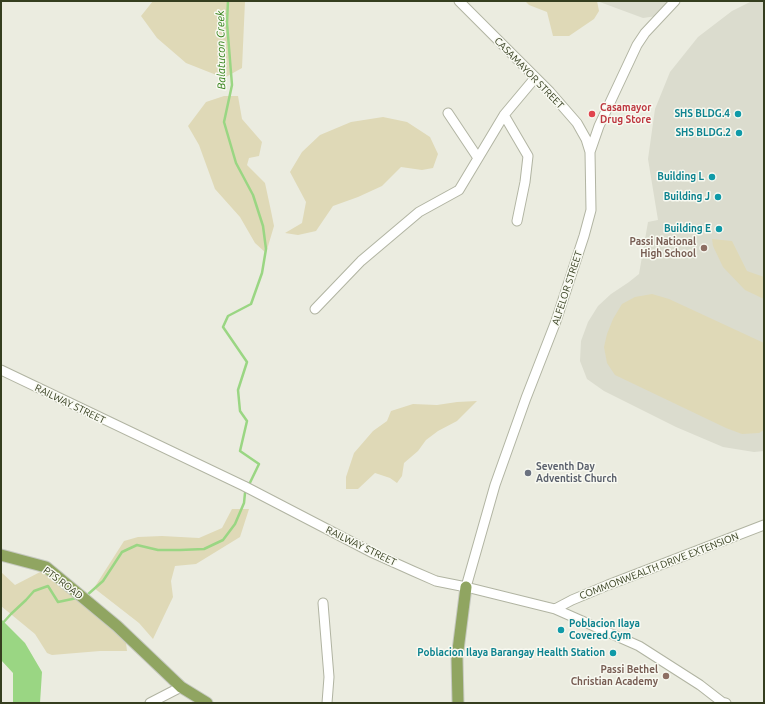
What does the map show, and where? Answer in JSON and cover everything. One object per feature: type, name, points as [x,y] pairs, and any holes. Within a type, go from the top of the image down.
[{"type":"main road","name":"PTS ROAD","points":[[1,555],[46,567],[117,626],[181,687],[208,703]]},
{"type":"main road","points":[[458,703],[457,658],[466,587]]},
{"type":"street","name":"CASAMAYOR STREET","points":[[459,1],[550,92],[577,123],[586,139],[590,152]]},
{"type":"street","name":"ALFELOR STREET","points":[[466,587],[495,485],[526,398],[556,321],[584,236],[591,210],[590,152],[621,78],[637,45],[645,33],[675,1]]},
{"type":"street","points":[[315,308],[361,261],[418,212],[459,190],[504,115],[535,78]]},
{"type":"street","points":[[448,113],[478,158]]},
{"type":"street","points":[[504,115],[528,156],[525,182],[517,221]]},
{"type":"street","name":"RAILWAY STREET","points":[[1,370],[244,486],[373,553],[436,581],[555,609],[640,646],[700,685],[722,703]]},
{"type":"street","name":"COMMONWEALTH DRIVE EXTENSION","points":[[555,609],[608,585],[764,525]]},
{"type":"street","points":[[323,603],[329,677],[327,703]]},
{"type":"street","points":[[150,703],[181,687]]},
{"type":"shaded area","points":[[153,1],[245,1],[242,68],[224,78],[186,63],[157,38],[141,16]]},
{"type":"shaded area","points":[[525,1],[597,1],[599,11],[594,19],[569,36],[553,36],[547,12],[529,5]]},
{"type":"shaded area","points":[[597,1],[671,1],[657,16],[643,18]]},
{"type":"shaded area","name":"Passi National High School","points":[[752,1],[764,1],[764,451],[754,452],[723,447],[676,427],[604,391],[587,379],[580,361],[581,341],[588,322],[598,306],[611,294],[639,274],[648,222],[658,220],[648,159],[655,109],[670,72],[698,37],[732,11]]},
{"type":"shaded area","points":[[224,96],[238,96],[242,119],[262,142],[259,156],[249,158],[247,165],[265,183],[274,226],[266,253],[255,243],[240,217],[215,189],[199,145],[188,126],[206,102]]},
{"type":"shaded area","points":[[383,117],[407,122],[430,137],[438,154],[433,168],[422,170],[401,167],[382,186],[333,206],[316,231],[298,235],[285,233],[302,223],[306,202],[290,172],[302,152],[320,135],[351,122]]},
{"type":"shaded area","points":[[712,239],[732,241],[747,271],[764,277],[764,299],[745,290],[723,267],[713,246]]},
{"type":"shaded area","points":[[652,294],[669,299],[764,343],[764,430],[759,433],[742,434],[726,428],[615,375],[607,363],[604,347],[613,319],[622,304],[635,297]]},
{"type":"shaded area","points":[[477,401],[457,421],[438,431],[426,440],[418,451],[404,463],[402,476],[397,483],[390,478],[375,473],[358,489],[346,489],[346,477],[354,453],[373,431],[387,421],[391,411],[413,404],[437,405]]},
{"type":"shaded area","points":[[232,509],[249,509],[240,537],[196,564],[175,566],[171,581],[173,597],[153,639],[139,623],[94,588],[124,541],[138,537],[162,536],[199,538],[222,528]]},
{"type":"shaded area","points":[[42,571],[64,583],[126,643],[127,651],[100,651],[52,655],[47,653],[35,634],[1,606],[1,572],[15,585]]},
{"type":"shaded area","points":[[1,619],[25,643],[42,672],[40,703],[13,703],[13,673],[1,660]]},
{"type":"waterway","name":"Balatucon Creek","points":[[86,596],[103,581],[122,552],[137,545],[158,550],[204,549],[223,540],[235,524],[244,503],[245,493],[259,464],[240,451],[247,421],[240,411],[238,390],[247,362],[223,327],[228,316],[251,304],[262,273],[266,249],[263,226],[253,195],[236,163],[224,122],[232,85],[227,23],[228,1]]},
{"type":"waterway","name":"Balatucon Creek","points":[[1,625],[34,591],[48,586],[58,602],[77,598]]},
{"type":"place","name":"Casamayor Drug Store","points":[[592,114]]},
{"type":"place","name":"SHS BLDG.4","points":[[738,114]]},
{"type":"place","name":"SHS BLDG.2","points":[[739,133]]},
{"type":"place","name":"Building L","points":[[712,177]]},
{"type":"place","name":"Building J","points":[[718,197]]},
{"type":"place","name":"Building E","points":[[719,229]]},
{"type":"place","name":"Passi National High School","points":[[704,248]]},
{"type":"place","name":"Seventh Day Adventist Church","points":[[528,473]]},
{"type":"place","name":"Poblacion Ilaya Covered Gym","points":[[561,630]]},
{"type":"place","name":"Poblacion Ilaya Barangay Health Station","points":[[613,653]]},
{"type":"place","name":"Passi Bethel Christian Academy","points":[[666,676]]}]
